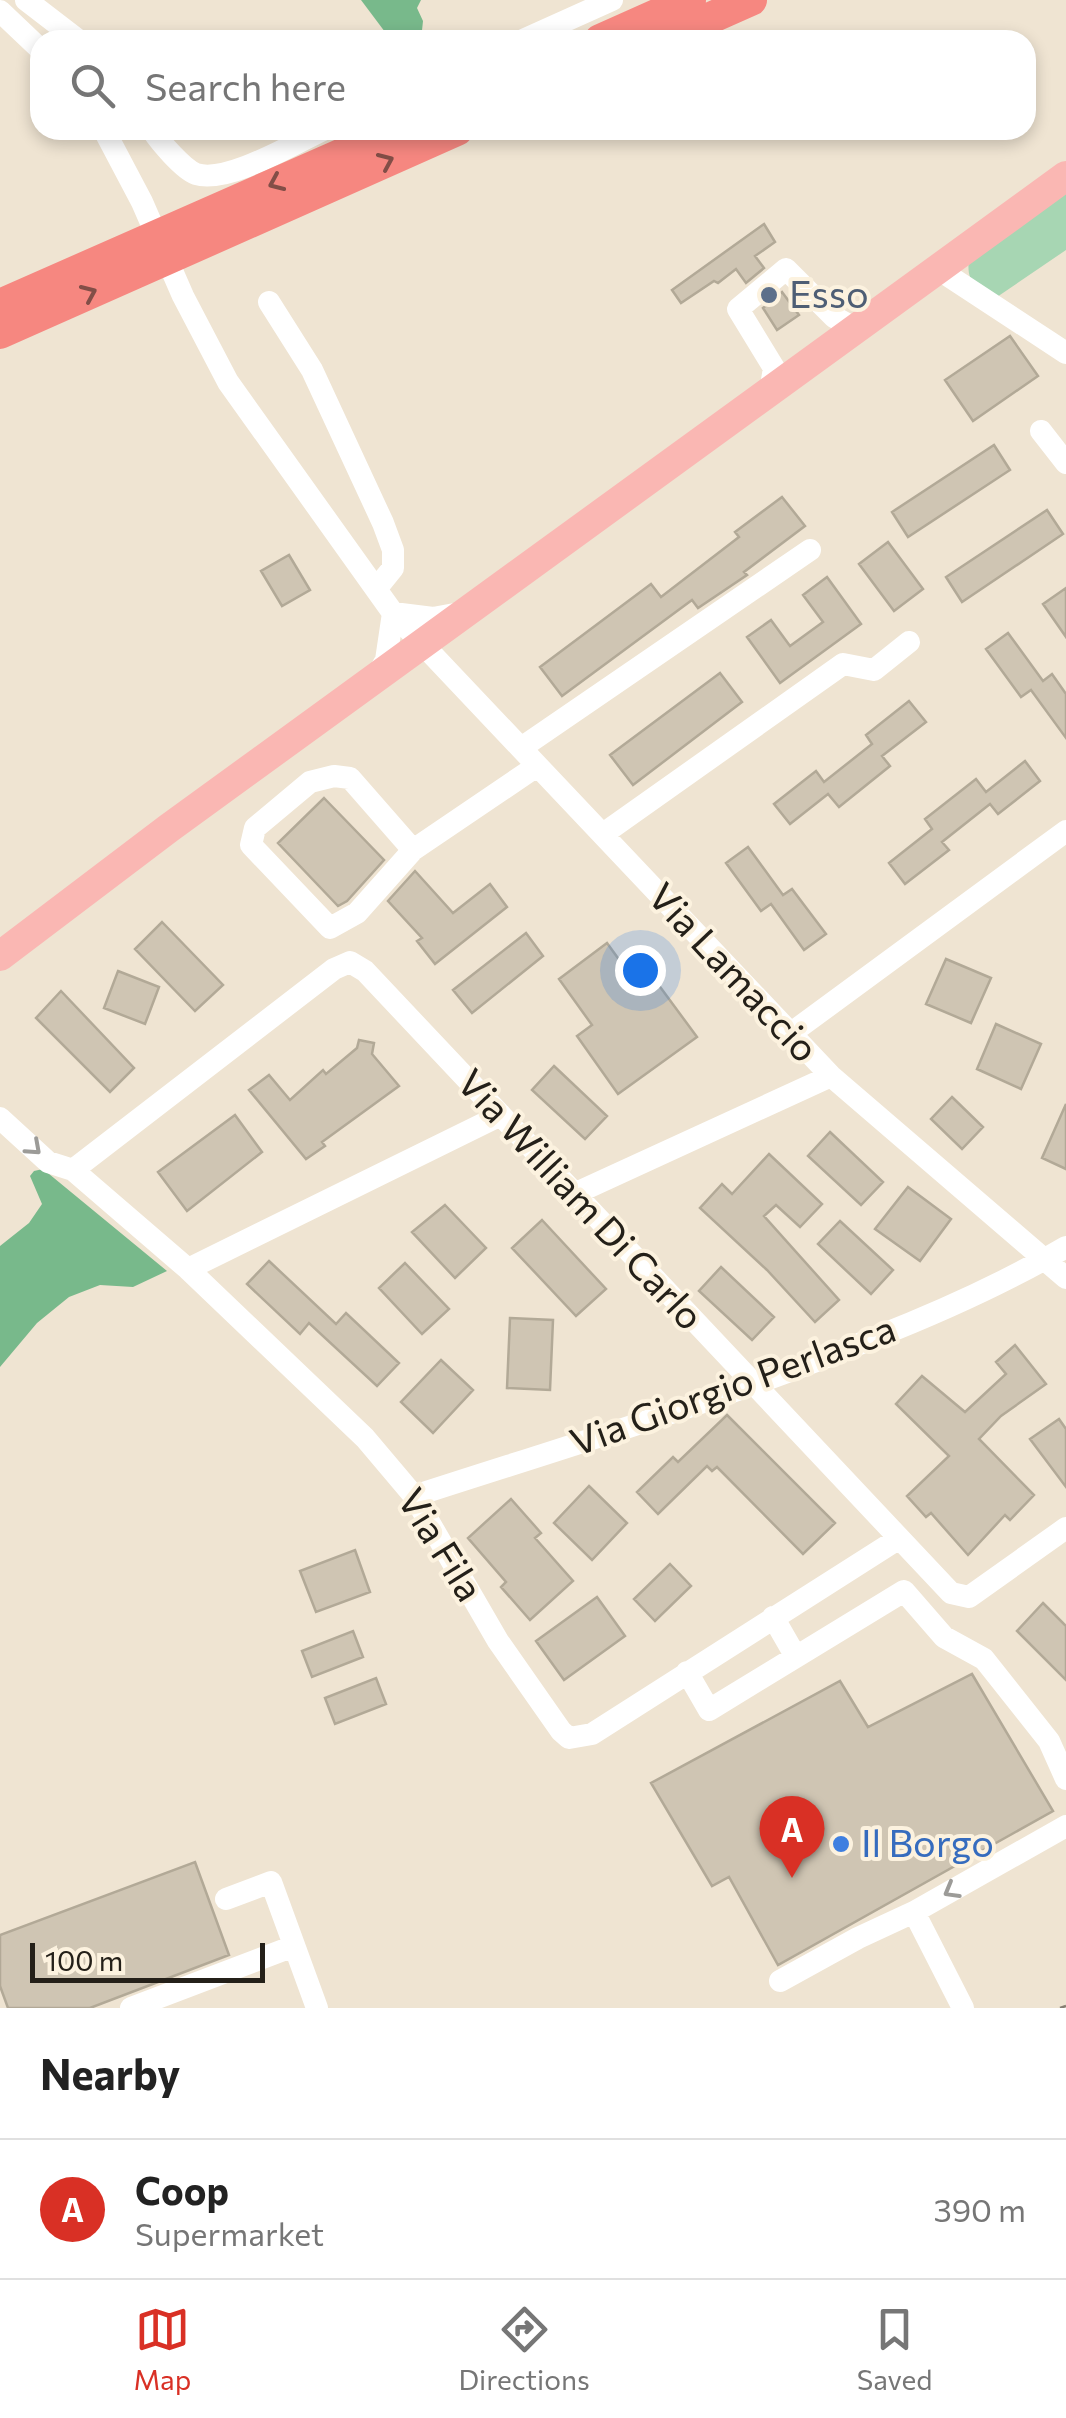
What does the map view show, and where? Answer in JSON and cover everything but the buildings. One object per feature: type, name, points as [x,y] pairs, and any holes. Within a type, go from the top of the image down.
[{"type":"highway","points":[[622,30],[690,0]]},
{"type":"highway","points":[[683,30],[751,0]]},
{"type":"highway","points":[[0,305],[374,140]]},
{"type":"highway","points":[[0,333],[434,140]]},
{"type":"main road","points":[[0,956],[169,828],[1066,176]]},
{"type":"street","points":[[26,0],[65,30]]},
{"type":"street","points":[[545,30],[612,0]]},
{"type":"street","points":[[0,10],[30,39]]},
{"type":"street","name":"Via Lamaccio","points":[[109,140],[228,382],[392,612],[832,1076],[1056,1253],[1066,1278]]},
{"type":"street","points":[[158,140],[173,151],[179,165],[210,176],[232,171],[301,140]]},
{"type":"street","points":[[770,392],[774,368],[738,309],[786,269],[834,317],[856,329]]},
{"type":"street","points":[[938,269],[1066,353]]},
{"type":"street","points":[[269,302],[312,370],[388,536],[393,568],[376,589]]},
{"type":"street","points":[[1041,431],[1066,463]]},
{"type":"street","points":[[414,850],[350,778],[334,776],[310,782],[255,828],[251,845],[330,928],[357,912],[414,850],[529,757],[810,550]]},
{"type":"street","points":[[375,679],[386,660],[392,612],[433,618],[468,611]]},
{"type":"street","points":[[603,834],[843,664],[874,670],[909,642]]},
{"type":"street","points":[[790,1034],[1066,831]]},
{"type":"street","name":"Via William Di Carlo","points":[[73,1170],[334,969],[350,962],[365,971],[951,1593],[969,1598],[1066,1528]]},
{"type":"street","points":[[574,1194],[832,1076]]},
{"type":"street","points":[[188,1269],[501,1116]]},
{"type":"street","name":"Via Fila","points":[[0,1118],[48,1162],[73,1170],[188,1269],[365,1438],[414,1496],[498,1641],[560,1731],[569,1738],[592,1734],[898,1539]]},
{"type":"street","name":"Via Giorgio Perlasca","points":[[414,1496],[754,1385],[908,1324],[1012,1278],[1056,1253]]},
{"type":"street","points":[[688,1672],[709,1710],[904,1591],[944,1636],[984,1659],[1049,1742],[1066,1779]]},
{"type":"street","points":[[774,1617],[796,1656]]},
{"type":"street","points":[[780,1980],[914,1912],[1066,1826]]},
{"type":"street","points":[[226,1899],[271,1882],[317,2008]]},
{"type":"street","points":[[914,1912],[958,2003]]},
{"type":"street","points":[[131,2008],[294,1946]]},
{"type":"path","points":[[1060,2008],[1066,2006]]},
{"type":"green space","points":[[361,0],[421,0],[417,8],[422,30],[384,30]]},
{"type":"green space","points":[[1066,187],[1066,250],[997,297],[974,283],[969,273],[969,257]]},
{"type":"green space","points":[[43,1169],[167,1271],[133,1287],[100,1285],[69,1297],[37,1323],[0,1367],[0,1246],[29,1223],[42,1204],[30,1176]]},
{"type":"place","name":"Esso","points":[[769,295]]},
{"type":"place","name":"Il Borgo","points":[[841,1844]]},
{"type":"place","name":"Coop","points":[[792,1878]]}]
